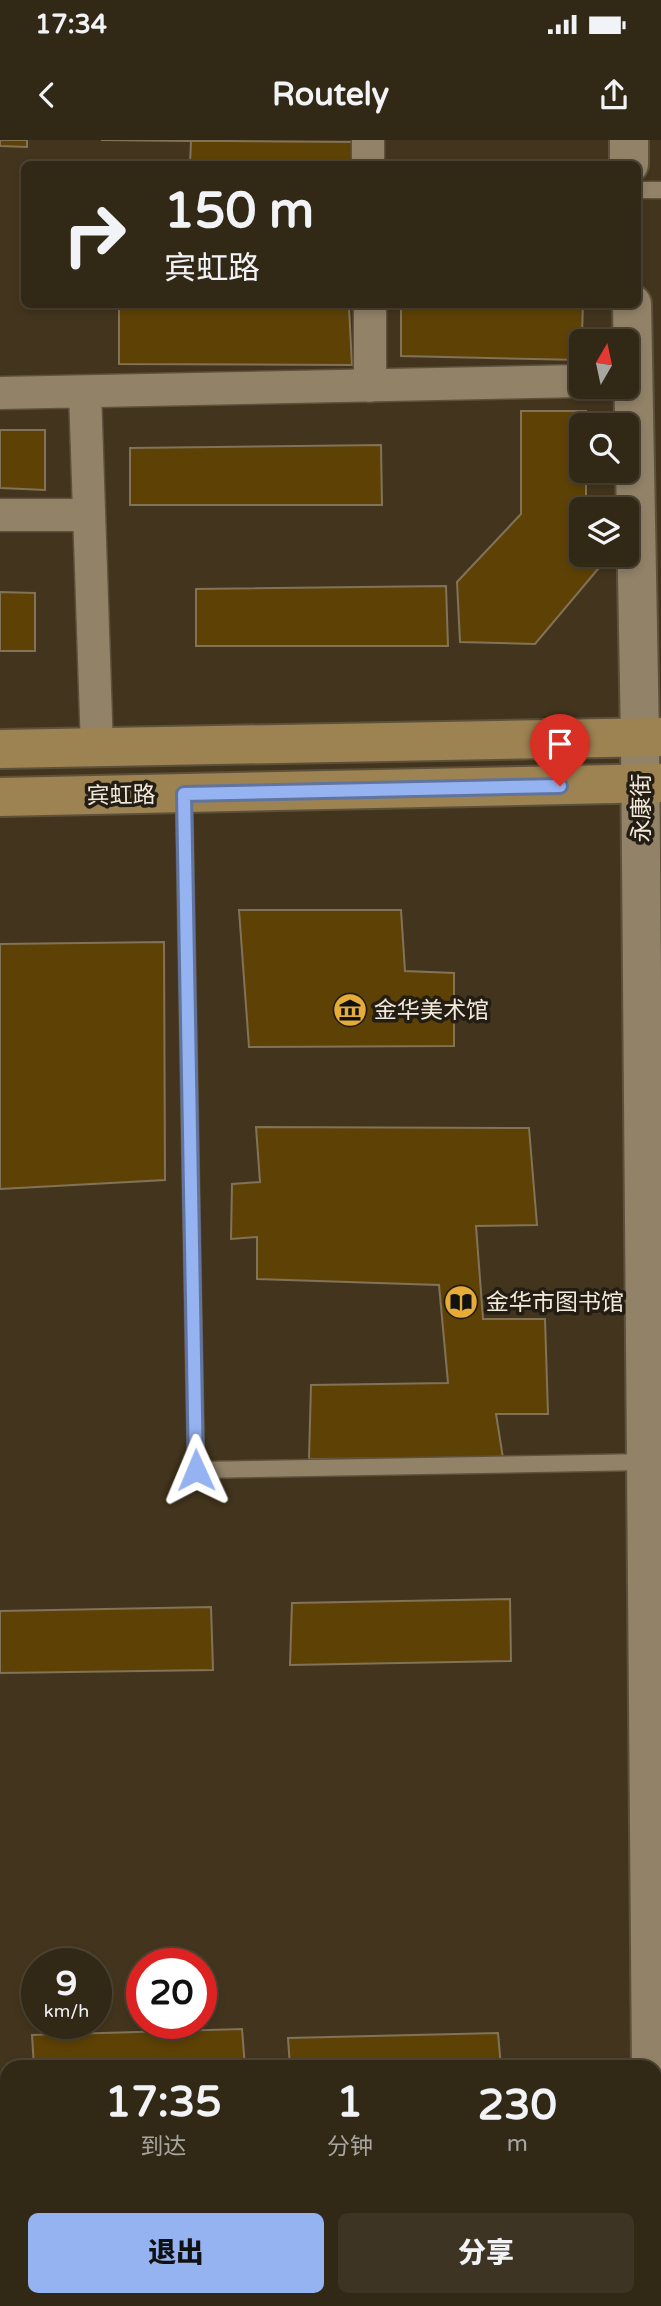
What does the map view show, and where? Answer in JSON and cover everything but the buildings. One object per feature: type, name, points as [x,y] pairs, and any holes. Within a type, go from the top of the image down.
[{"type":"main road","name":"宾虹路","points":[[0,749],[651,737]]},
{"type":"main road","name":"宾虹路","points":[[0,797],[651,783]]},
{"type":"street","points":[[368,140],[368,161]]},
{"type":"street","points":[[629,140],[629,161]]},
{"type":"street","points":[[370,308],[370,386]]},
{"type":"street","name":"永康街","points":[[631,329],[632,308]]},
{"type":"street","points":[[0,393],[569,381]]},
{"type":"street","points":[[85,392],[97,748]]},
{"type":"street","name":"永康街","points":[[631,399],[651,737],[646,1462],[651,2060]]},
{"type":"street","points":[[0,516],[89,515]]},
{"type":"lane","points":[[641,190],[661,190]]},
{"type":"lane","points":[[184,794],[196,1470],[646,1462]]},
{"type":"place","name":"金华美术馆","points":[[350,1010]]},
{"type":"place","name":"金华市图书馆","points":[[461,1302]]},
{"type":"route","points":[[196,1470],[184,794],[560,786]]}]
